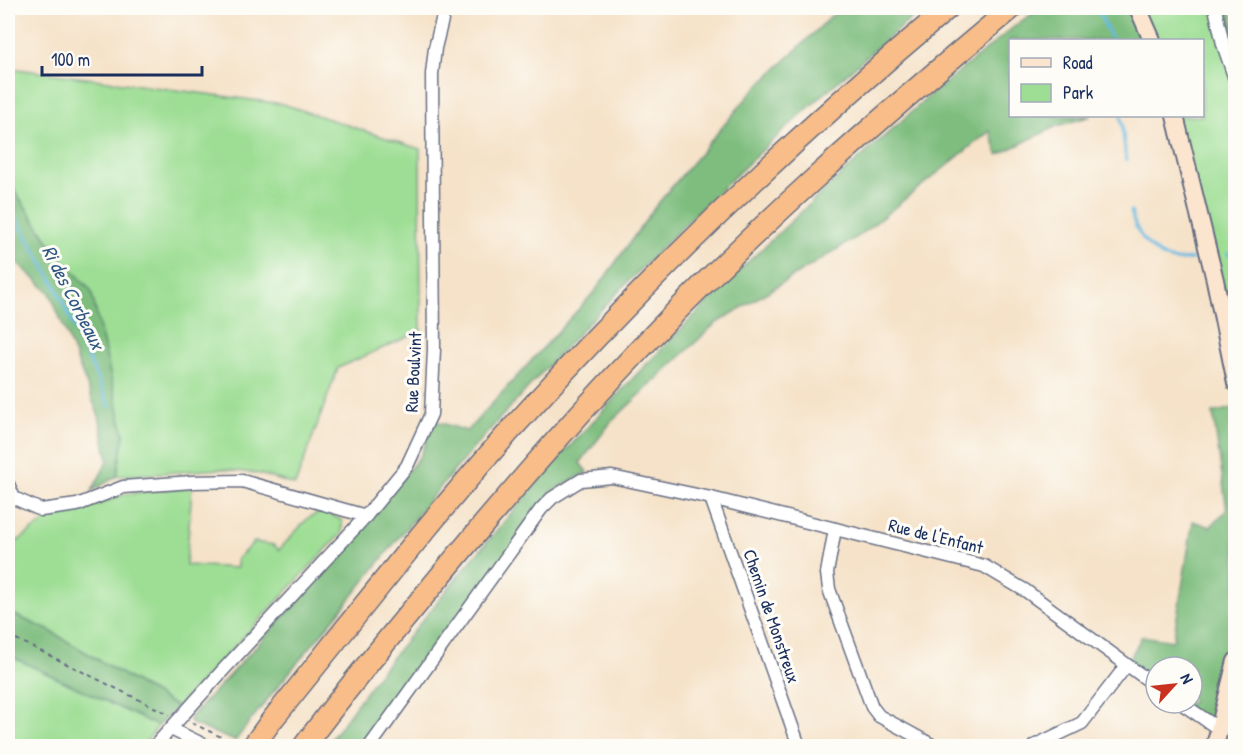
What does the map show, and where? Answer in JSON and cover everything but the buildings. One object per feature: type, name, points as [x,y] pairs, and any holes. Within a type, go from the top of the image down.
[{"type":"highway","points":[[254,747],[272,720],[414,544],[506,435],[597,336],[693,238],[792,144],[948,8]]},
{"type":"highway","points":[[306,743],[448,566],[536,462],[627,363],[721,267],[819,174],[917,86],[1012,8]]},
{"type":"main road","points":[[1138,8],[1152,39]]},
{"type":"main road","points":[[1175,117],[1215,279],[1236,383]]},
{"type":"main road","points":[[1215,747],[1236,661]]},
{"type":"street","name":"Rue Boulvint","points":[[155,747],[366,516],[407,466],[431,414],[434,349],[432,74],[435,48],[445,8]]},
{"type":"street","points":[[1215,8],[1223,44],[1236,82]]},
{"type":"street","name":"Rue de l'Enfant","points":[[370,747],[541,509],[580,480],[612,477],[711,498],[984,566],[1026,591],[1144,678]]},
{"type":"street","points":[[8,484],[14,498],[41,510],[77,505],[123,487],[242,481],[366,516]]},
{"type":"street","name":"Chemin de Monstreux","points":[[711,498],[799,747]]},
{"type":"street","points":[[835,529],[827,573],[829,589],[872,707],[879,716],[934,747]]},
{"type":"street","points":[[1034,747],[1082,723],[1126,666]]},
{"type":"street","points":[[1199,715],[1219,729]]},
{"type":"street","points":[[171,729],[206,747]]},
{"type":"path","points":[[8,635],[240,747]]},
{"type":"green space","points":[[840,8],[924,8],[811,105],[756,156],[649,261],[545,369],[439,488],[235,741],[192,724],[189,719],[349,545],[420,456],[435,421],[467,431],[596,290],[655,207],[751,93]]},
{"type":"green space","points":[[1042,8],[1131,8],[1144,39],[1009,39],[1009,117],[1088,117],[1057,126],[998,155],[990,131],[859,236],[715,324],[611,422],[580,463],[587,472],[553,491],[366,746],[326,746],[378,675],[459,575],[548,470],[637,374],[733,276],[831,184],[928,97],[1021,21]]},
{"type":"green space","points":[[1136,8],[1216,8],[1235,75],[1235,366],[1166,117],[1204,117],[1204,39],[1145,39]]},
{"type":"green space","points":[[1218,8],[1230,8],[1235,28],[1235,78]]},
{"type":"green space","points":[[17,69],[283,104],[420,149],[421,331],[338,368],[295,485],[260,474],[222,469],[117,476],[124,434],[91,291],[55,251],[8,181],[8,75]]},
{"type":"green space","points":[[8,181],[55,251],[91,290],[124,434],[117,476],[92,491],[108,460],[99,416],[50,293],[8,254]]},
{"type":"green space","points":[[1232,408],[1236,415],[1236,663],[1219,729],[1199,715],[1204,715],[1204,655],[1144,655],[1144,678],[1126,666],[1142,636],[1173,641],[1193,521],[1210,527],[1227,510],[1213,413]]},
{"type":"green space","points":[[192,487],[186,565],[237,568],[237,559],[254,542],[274,545],[279,550],[308,518],[322,511],[342,520],[342,533],[177,707],[50,631],[8,612],[8,548],[50,518],[76,513],[125,494]]},
{"type":"green space","points":[[8,612],[50,631],[177,707],[158,726],[8,655]]},
{"type":"green space","points":[[8,655],[158,726],[143,746],[8,746]]},
{"type":"waterway","points":[[1097,8],[1112,39]]},
{"type":"waterway","points":[[1121,117],[1126,160]]},
{"type":"waterway","name":"Ri des Corbeaux","points":[[8,204],[55,285],[110,407]]},
{"type":"waterway","points":[[1131,211],[1136,227],[1151,248],[1173,260],[1192,259]]},
{"type":"waterway","points":[[1228,254],[1236,258]]}]
